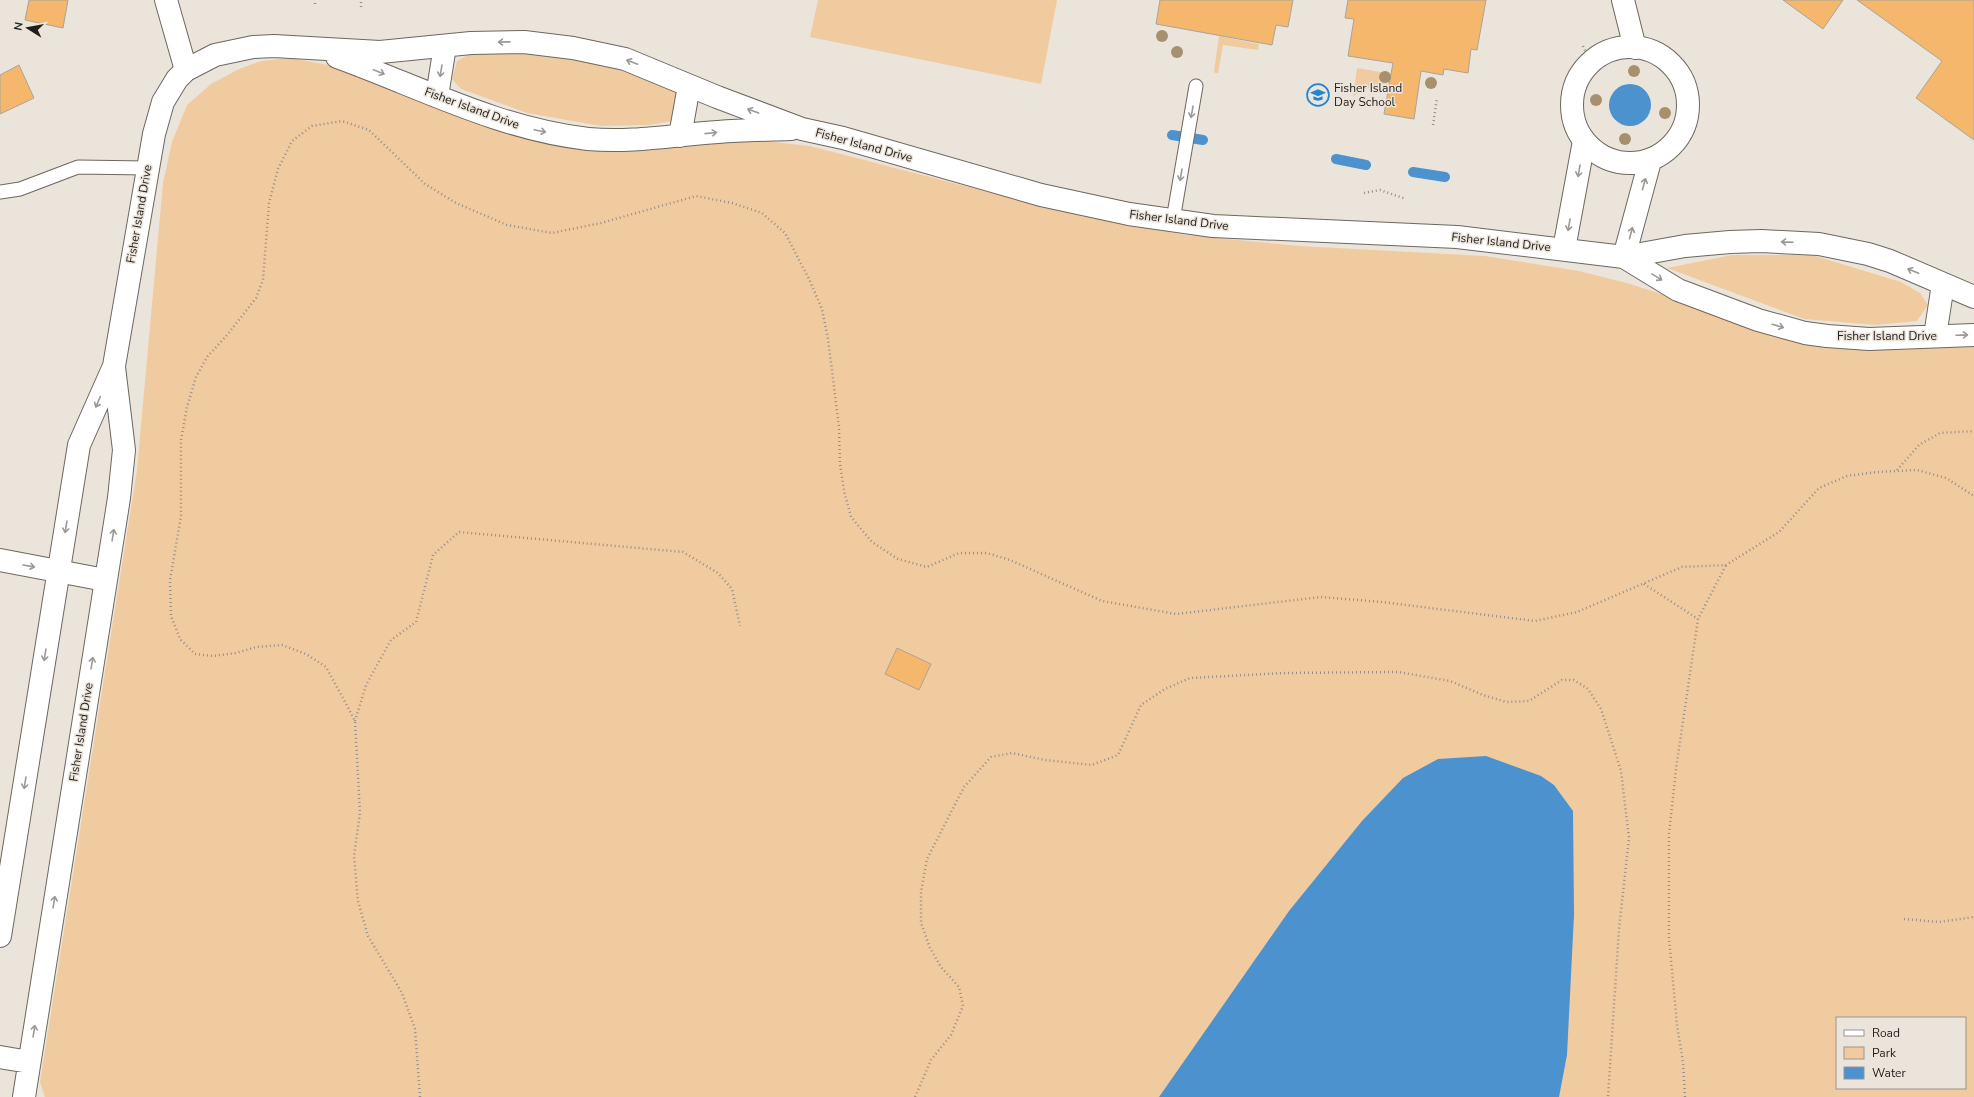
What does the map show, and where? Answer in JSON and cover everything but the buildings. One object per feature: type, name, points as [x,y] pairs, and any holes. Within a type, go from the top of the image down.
[{"type":"street","points":[[166,0],[186,70]]},
{"type":"street","points":[[1623,0],[1635,48]]},
{"type":"street","name":"Fisher Island Drive","points":[[0,936],[79,445],[114,366],[147,168],[163,102],[177,79],[186,70],[215,55],[253,47],[274,46],[380,52],[471,43],[524,42],[573,48],[625,59],[690,86],[802,129],[843,138],[1054,198],[1129,214],[1213,226],[1457,237],[1624,257],[1685,246],[1730,242],[1761,241],[1819,244],[1875,256],[1974,298]]},
{"type":"street","points":[[437,96],[445,46]]},
{"type":"street","points":[[1622,48],[1635,48],[1651,52],[1664,59],[1672,66],[1680,76],[1685,87],[1687,97],[1685,121],[1676,141],[1669,150],[1650,160],[1637,164],[1616,162],[1604,156],[1584,141],[1574,119],[1573,94],[1582,72],[1586,54],[1622,48]]},
{"type":"street","name":"Fisher Island Drive","points":[[316,49],[488,116],[514,125],[565,136],[618,140],[717,132],[802,129]]},
{"type":"street","points":[[680,136],[690,86]]},
{"type":"street","name":"Fisher Island Drive","points":[[1564,249],[1584,141]]},
{"type":"street","points":[[1624,257],[1650,160]]},
{"type":"street","name":"Fisher Island Drive","points":[[1624,257],[1678,290],[1758,320],[1783,327],[1820,335],[1848,338],[1974,335]]},
{"type":"street","points":[[1935,336],[1943,284]]},
{"type":"street","name":"Fisher Island Drive","points":[[24,1097],[119,498],[124,450],[114,366]]},
{"type":"street","points":[[0,560],[105,580]]},
{"type":"street","points":[[0,1057],[29,1062]]},
{"type":"lane","points":[[1173,220],[1196,86]]},
{"type":"lane","points":[[0,192],[20,189],[78,166],[147,168]]},
{"type":"path","points":[[361,0],[361,7]]},
{"type":"path","points":[[1433,126],[1437,98]]},
{"type":"path","points":[[354,721],[326,667],[306,654],[282,645],[256,647],[236,653],[213,656],[195,654],[180,639],[171,616],[170,580],[181,516],[181,440],[187,408],[196,377],[207,357],[228,334],[256,298],[263,280],[269,203],[278,169],[292,141],[312,126],[342,121],[369,130],[425,184],[456,204],[507,225],[552,233],[601,223],[696,196],[732,202],[762,213],[785,232],[809,279],[822,309],[828,339],[839,427],[840,464],[844,491],[851,517],[872,542],[898,559],[927,567],[959,553],[987,553],[1010,560],[1102,601],[1176,614],[1321,598],[1382,602],[1535,620],[1577,612],[1682,567],[1726,565],[1779,532],[1819,488],[1846,476],[1917,470],[1946,478],[1974,496]]},
{"type":"path","points":[[1364,193],[1380,190],[1406,199]]},
{"type":"path","points":[[1896,471],[1919,445],[1940,433],[1974,431]]},
{"type":"path","points":[[420,1097],[415,1029],[402,993],[368,936],[358,901],[354,856],[360,813],[354,721],[366,685],[391,640],[416,622],[433,555],[459,532],[683,552],[718,573],[732,589],[740,626]]},
{"type":"path","points":[[1684,1097],[1683,1062],[1676,1018],[1669,938],[1669,834],[1676,769],[1698,619],[1726,565]]},
{"type":"path","points":[[1644,584],[1698,619]]},
{"type":"path","points":[[915,1097],[931,1060],[951,1035],[963,1006],[958,987],[941,967],[930,948],[921,923],[920,892],[927,859],[964,787],[991,757],[1012,753],[1045,760],[1092,765],[1118,755],[1141,706],[1165,689],[1190,678],[1284,673],[1398,672],[1450,682],[1483,696],[1506,702],[1529,701],[1562,680],[1574,680],[1588,689],[1602,709],[1621,771],[1629,838],[1619,929],[1608,1097]]},
{"type":"path","points":[[1904,920],[1939,922],[1974,917]]},
{"type":"green space","points":[[818,0],[1057,0],[1041,84],[810,37]]},
{"type":"green space","points":[[1219,36],[1259,44],[1258,50],[1223,45],[1218,73],[1215,73],[1214,71]]},
{"type":"green space","points":[[499,49],[615,63],[674,86],[680,106],[673,121],[649,125],[601,126],[527,113],[461,89],[452,79],[457,61],[473,52]]},
{"type":"green space","points":[[291,58],[349,69],[499,126],[747,139],[810,146],[1065,212],[1185,235],[1300,246],[1485,256],[1579,271],[1627,283],[1677,299],[1731,322],[1785,338],[1974,347],[1974,1097],[45,1097],[40,1082],[137,470],[163,183],[172,142],[187,105],[211,84],[239,69],[261,61]]},
{"type":"green space","points":[[1357,68],[1398,75],[1395,84],[1372,86],[1353,97]]},
{"type":"green space","points":[[1732,255],[1812,255],[1901,282],[1920,293],[1928,305],[1917,321],[1876,325],[1804,319],[1667,268]]},
{"type":"water","points":[[1630,84],[1645,90],[1651,105],[1645,120],[1630,126],[1615,120],[1609,105],[1615,90]]},
{"type":"water","points":[[1486,756],[1541,776],[1554,785],[1573,811],[1574,915],[1567,1055],[1559,1097],[1159,1097],[1289,911],[1362,821],[1403,778],[1438,759]]},
{"type":"waterway","points":[[1172,135],[1203,140]]},
{"type":"waterway","points":[[1336,159],[1366,165]]},
{"type":"waterway","points":[[1413,172],[1445,177]]},
{"type":"place","name":"Fisher Island Day School","points":[[1318,95]]}]
